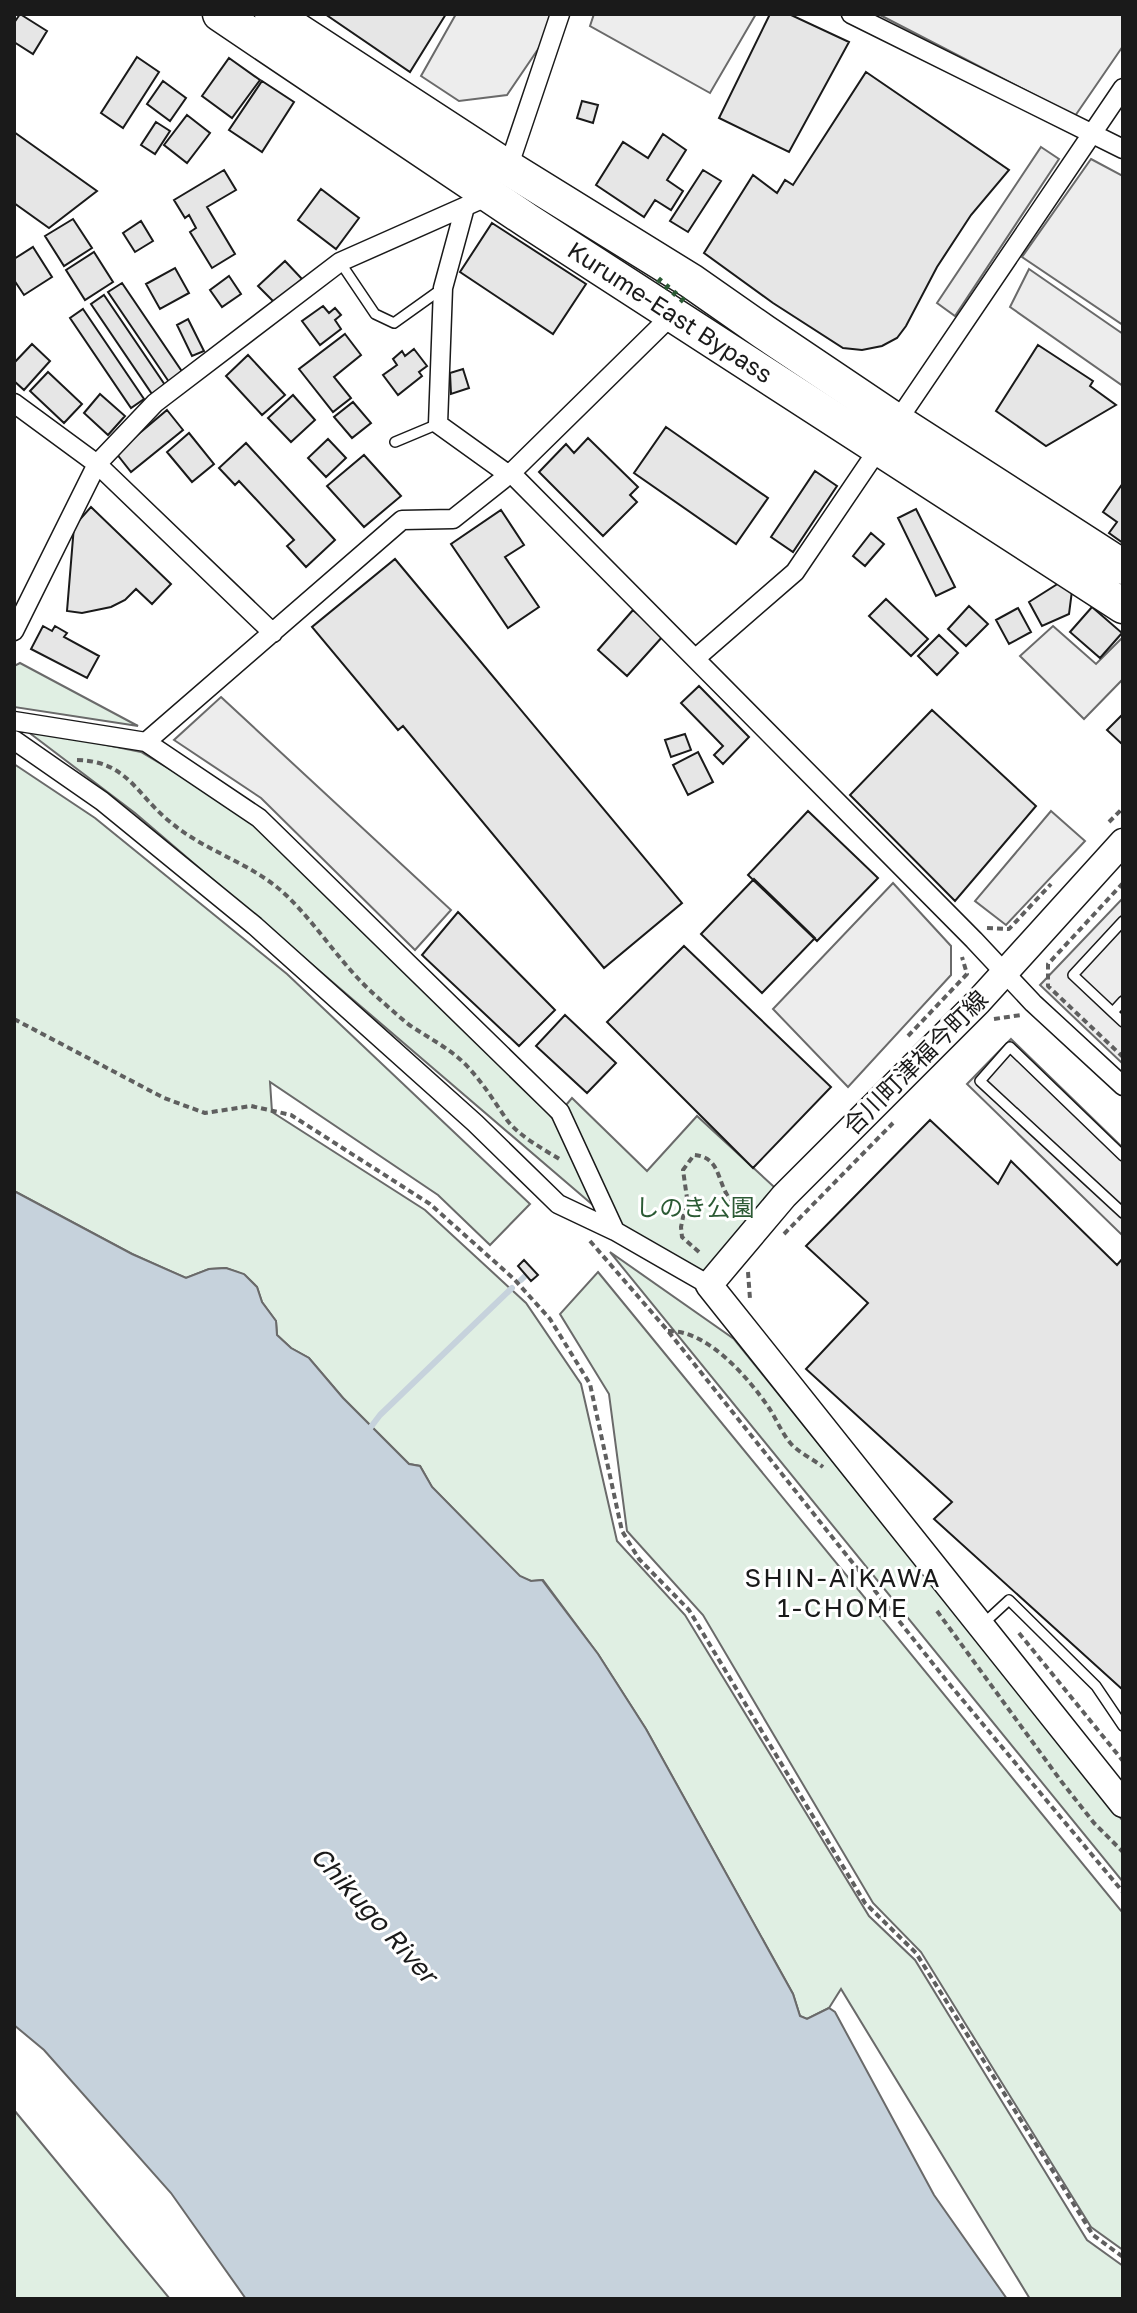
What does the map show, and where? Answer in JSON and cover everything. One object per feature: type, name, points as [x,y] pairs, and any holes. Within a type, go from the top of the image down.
[{"type":"highway","name":"Kurume-East Bypass","points":[[220,14],[488,190],[691,281],[889,436],[1123,606]]},
{"type":"highway","name":"Kurume-East Bypass","points":[[272,14],[528,221],[673,314],[1123,567]]},
{"type":"street","points":[[560,14],[488,190],[443,288],[438,424],[510,474],[696,658],[1033,1003],[1123,1086]]},
{"type":"street","points":[[851,14],[1123,149]]},
{"type":"street","points":[[696,658],[795,572],[1123,88]]},
{"type":"street","points":[[14,631],[97,464],[155,403],[340,262],[488,190]]},
{"type":"street","points":[[146,742],[402,520],[453,519],[510,474],[673,314]]},
{"type":"street","points":[[14,403],[97,464],[273,633]]},
{"type":"street","points":[[14,721],[146,742],[259,818],[560,1112],[615,1231]]},
{"type":"street","points":[[14,740],[102,801],[255,926],[475,1123],[558,1204],[615,1231],[709,1285],[768,1362],[991,1617],[1123,1804]]},
{"type":"street","name":"合川町津福今町線","points":[[709,1285],[784,1196],[1029,947],[1113,836]]},
{"type":"lane","points":[[340,262],[375,314],[394,323],[443,288]]},
{"type":"lane","points":[[395,442],[438,424]]},
{"type":"lane","points":[[1123,921],[1073,975],[1123,1022]]},
{"type":"lane","points":[[1113,1012],[1123,1001]]},
{"type":"lane","points":[[1123,1156],[1010,1047],[980,1081],[1123,1213]]},
{"type":"lane","points":[[1114,1148],[1123,1138]]},
{"type":"lane","points":[[991,1617],[1009,1600],[1096,1686],[1123,1726]]},
{"type":"path","points":[[42,759],[92,760],[121,773],[169,821],[269,880],[290,898],[345,967],[409,1024],[465,1064],[497,1102],[509,1122],[541,1148],[586,1171]]},
{"type":"path","points":[[1113,836],[1123,808]]},
{"type":"path","points":[[985,928],[1009,929],[1061,874]]},
{"type":"path","points":[[1123,883],[1048,964],[1048,986],[1123,1057]]},
{"type":"path","points":[[960,983],[967,974],[961,954]]},
{"type":"path","points":[[994,1019],[1021,1015]]},
{"type":"path","points":[[14,1019],[164,1098],[205,1113],[251,1106],[291,1115],[430,1204],[514,1279],[550,1319],[590,1384],[622,1531],[639,1559],[689,1610],[865,1903],[916,1953],[1093,2235],[1123,2257]]},
{"type":"path","points":[[780,1238],[898,1117]]},
{"type":"path","points":[[699,1252],[682,1237],[681,1227],[687,1198],[683,1170],[694,1155],[704,1156],[713,1163],[724,1191],[739,1208]]},
{"type":"path","points":[[588,1238],[668,1331],[926,1656],[1123,1892]]},
{"type":"path","points":[[748,1271],[751,1303]]},
{"type":"path","points":[[668,1331],[681,1331],[708,1344],[730,1361],[769,1408],[794,1448],[831,1474]]},
{"type":"path","points":[[930,1599],[955,1638],[1061,1781],[1094,1823],[1123,1852]]},
{"type":"path","points":[[991,1617],[1123,1761]]},
{"type":"green space","points":[[20,663],[138,726],[14,707],[14,666]]},
{"type":"green space","points":[[23,728],[141,752],[249,816],[523,1085],[555,1121],[601,1212],[135,813]]},
{"type":"green space","points":[[14,764],[95,818],[287,974],[530,1204],[490,1245],[438,1195],[270,1082],[272,1112],[425,1210],[526,1303],[581,1384],[617,1541],[685,1615],[869,1916],[915,1960],[1087,2240],[1123,2266],[1123,2299],[1030,2299],[841,1989],[829,2008],[807,2019],[800,2016],[793,1994],[646,1729],[598,1654],[543,1580],[531,1581],[520,1577],[432,1487],[420,1466],[409,1464],[343,1398],[309,1358],[277,1335],[276,1321],[262,1302],[257,1287],[245,1275],[226,1268],[209,1269],[186,1278],[132,1254],[14,1191]]},
{"type":"green space","name":"しのき公園","points":[[572,1098],[647,1171],[697,1116],[784,1196],[709,1285],[615,1231],[560,1112]]},
{"type":"green space","points":[[610,1252],[734,1339],[1123,1821],[1123,1882]]},
{"type":"green space","points":[[598,1272],[1123,1913],[1123,2250],[1091,2227],[921,1952],[873,1903],[703,1615],[627,1531],[609,1394],[560,1314]]},
{"type":"green space","points":[[14,2110],[170,2299],[14,2299]]},
{"type":"shaded area","points":[[456,14],[553,14],[547,36],[507,95],[459,101],[421,76]]},
{"type":"shaded area","points":[[594,14],[756,14],[710,93],[590,26]]},
{"type":"shaded area","points":[[878,14],[1123,14],[1123,46],[1075,116]]},
{"type":"shaded area","points":[[1041,147],[1059,159],[955,316],[937,303]]},
{"type":"shaded area","points":[[1091,159],[1123,176],[1123,325],[1022,257]]},
{"type":"shaded area","points":[[1029,269],[1123,334],[1123,386],[1010,307]]},
{"type":"shaded area","points":[[1053,626],[1096,664],[1123,637],[1123,679],[1084,719],[1020,656]]},
{"type":"shaded area","points":[[221,697],[451,910],[415,950],[261,798],[174,740]]},
{"type":"shaded area","points":[[1051,811],[1085,841],[1006,925],[975,901]]},
{"type":"shaded area","points":[[893,883],[951,946],[951,975],[848,1087],[773,1009]]},
{"type":"shaded area","points":[[1123,898],[1123,1064],[1040,985]]},
{"type":"shaded area","points":[[1011,1039],[1123,1148],[1123,1236],[967,1084]]},
{"type":"water","name":"Chikugo River","points":[[14,1191],[132,1254],[186,1278],[209,1269],[226,1268],[244,1274],[257,1287],[262,1302],[276,1321],[277,1335],[309,1358],[343,1398],[409,1464],[420,1466],[432,1487],[520,1576],[531,1581],[542,1580],[598,1654],[646,1729],[793,1994],[800,2016],[807,2019],[829,2008],[835,2012],[934,2195],[1007,2299],[246,2299],[171,2193],[44,2050],[14,2025]]},
{"type":"building","points":[[20,14],[47,31],[33,54],[14,42],[14,23]]},
{"type":"building","points":[[325,14],[446,14],[410,72]]},
{"type":"building","points":[[770,14],[789,14],[849,42],[789,152],[719,118]]},
{"type":"building","points":[[137,57],[159,72],[123,128],[101,113]]},
{"type":"building","points":[[229,58],[260,80],[232,118],[202,96]]},
{"type":"building","points":[[866,72],[1009,170],[971,215],[897,338],[882,346],[862,350],[843,348],[704,253],[753,175],[777,193],[785,180],[793,185]]},
{"type":"building","points":[[163,81],[186,98],[170,121],[147,104]]},
{"type":"building","points":[[262,81],[294,102],[262,152],[229,130]]},
{"type":"building","points":[[582,101],[598,105],[593,123],[577,118]]},
{"type":"building","points":[[187,115],[210,133],[187,163],[164,145]]},
{"type":"building","points":[[156,122],[170,131],[155,154],[141,145]]},
{"type":"building","points":[[14,132],[97,191],[49,228],[14,203]]},
{"type":"building","points":[[663,134],[686,150],[667,180],[683,191],[671,210],[655,200],[644,217],[596,185],[623,142],[648,158]]},
{"type":"building","points":[[224,170],[236,190],[207,207],[235,254],[212,268],[190,232],[196,228],[189,215],[185,218],[174,200]]},
{"type":"building","points":[[703,170],[721,181],[688,232],[670,221]]},
{"type":"building","points":[[321,189],[359,218],[336,249],[298,220]]},
{"type":"building","points":[[73,219],[92,248],[64,266],[45,236]]},
{"type":"building","points":[[141,221],[153,241],[135,252],[123,233]]},
{"type":"building","points":[[492,223],[586,284],[553,334],[460,272]]},
{"type":"building","points":[[33,247],[52,277],[24,295],[14,280],[14,259]]},
{"type":"building","points":[[94,252],[113,282],[85,300],[66,270]]},
{"type":"building","points":[[285,261],[302,279],[276,304],[258,286]]},
{"type":"building","points":[[175,268],[189,293],[160,309],[146,284]]},
{"type":"building","points":[[229,276],[241,294],[222,307],[210,290]]},
{"type":"building","points":[[122,283],[183,373],[169,382],[108,292]]},
{"type":"building","points":[[104,295],[165,385],[152,394],[91,304]]},
{"type":"building","points":[[323,306],[329,313],[335,308],[341,315],[335,320],[341,329],[320,345],[302,321]]},
{"type":"building","points":[[83,309],[144,399],[131,408],[70,318]]},
{"type":"building","points":[[188,319],[204,351],[192,356],[177,325]]},
{"type":"building","points":[[345,334],[361,355],[334,377],[351,398],[333,412],[299,369]]},
{"type":"building","points":[[32,344],[50,361],[24,390],[14,381],[14,363]]},
{"type":"building","points":[[1038,345],[1093,381],[1090,386],[1116,405],[1046,446],[996,411]]},
{"type":"building","points":[[414,349],[427,366],[419,372],[422,376],[398,395],[383,375],[397,365],[393,359],[402,351],[405,356]]},
{"type":"building","points":[[248,355],[285,395],[262,415],[226,376]]},
{"type":"building","points":[[463,369],[469,388],[451,394],[450,373]]},
{"type":"building","points":[[48,372],[82,404],[64,423],[30,391]]},
{"type":"building","points":[[100,394],[125,416],[108,435],[84,413]]},
{"type":"building","points":[[293,395],[315,420],[291,442],[268,418]]},
{"type":"building","points":[[353,402],[371,423],[352,438],[334,417]]},
{"type":"building","points":[[167,410],[183,430],[131,472],[116,453]]},
{"type":"building","points":[[666,427],[768,498],[736,544],[634,473]]},
{"type":"building","points":[[189,433],[214,464],[192,482],[167,452]]},
{"type":"building","points":[[588,438],[638,487],[630,495],[637,502],[603,536],[539,472],[566,444],[574,453]]},
{"type":"building","points":[[328,439],[346,458],[326,477],[308,458]]},
{"type":"building","points":[[246,443],[335,540],[306,567],[287,546],[294,540],[239,481],[235,485],[219,468]]},
{"type":"building","points":[[364,455],[401,496],[364,527],[327,486]]},
{"type":"building","points":[[815,471],[837,486],[793,552],[771,537]]},
{"type":"building","points":[[1123,483],[1123,543],[1109,533],[1117,522],[1103,512]]},
{"type":"building","points":[[91,507],[171,584],[152,604],[136,589],[125,600],[111,607],[82,613],[67,611],[74,526]]},
{"type":"building","points":[[916,509],[955,587],[936,596],[898,518]]},
{"type":"building","points":[[501,510],[524,545],[505,557],[539,607],[508,628],[451,544]]},
{"type":"building","points":[[871,533],[884,544],[865,566],[853,556]]},
{"type":"building","points":[[395,559],[682,903],[604,968],[403,726],[398,730],[312,627]]},
{"type":"building","points":[[1067,578],[1073,583],[1069,614],[1042,626],[1029,602]]},
{"type":"building","points":[[886,599],[928,639],[911,656],[869,616]]},
{"type":"building","points":[[969,606],[988,624],[966,646],[948,629]]},
{"type":"building","points":[[1092,607],[1122,633],[1100,658],[1070,632]]},
{"type":"building","points":[[1018,608],[1031,632],[1009,644],[996,620]]},
{"type":"building","points":[[633,610],[663,636],[627,676],[598,650]]},
{"type":"building","points":[[43,626],[52,631],[55,626],[67,633],[64,637],[99,656],[87,678],[31,649]]},
{"type":"building","points":[[939,635],[958,653],[937,675],[918,656]]},
{"type":"building","points":[[699,686],[749,737],[723,764],[714,755],[723,746],[681,703]]},
{"type":"building","points":[[932,710],[1036,806],[955,901],[850,795]]},
{"type":"building","points":[[1123,714],[1123,745],[1107,730]]},
{"type":"building","points":[[685,734],[691,750],[671,757],[665,740]]},
{"type":"building","points":[[698,752],[713,782],[688,795],[673,765]]},
{"type":"building","points":[[808,811],[878,878],[817,941],[748,875]]},
{"type":"building","points":[[754,879],[815,938],[762,993],[701,934]]},
{"type":"building","points":[[458,912],[555,1010],[519,1046],[422,955]]},
{"type":"building","points":[[684,946],[831,1087],[753,1168],[607,1022]]},
{"type":"building","points":[[565,1015],[616,1063],[587,1093],[536,1046]]},
{"type":"building","points":[[930,1120],[998,1184],[1011,1161],[1117,1265],[1123,1258],[1123,1690],[934,1519],[952,1502],[806,1369],[868,1303],[806,1246]]},
{"type":"building","points":[[524,1260],[538,1275],[531,1281],[518,1266]]},
{"type":"waterway","points":[[521,1280],[528,1273]]},
{"type":"waterway","points":[[367,1432],[380,1415],[512,1288]]},
{"type":"hedge","points":[[658,279],[686,303]]},
{"type":"district","name":"SHIN-AIKAWA 1-CHOME","points":[[843,1593]]}]
